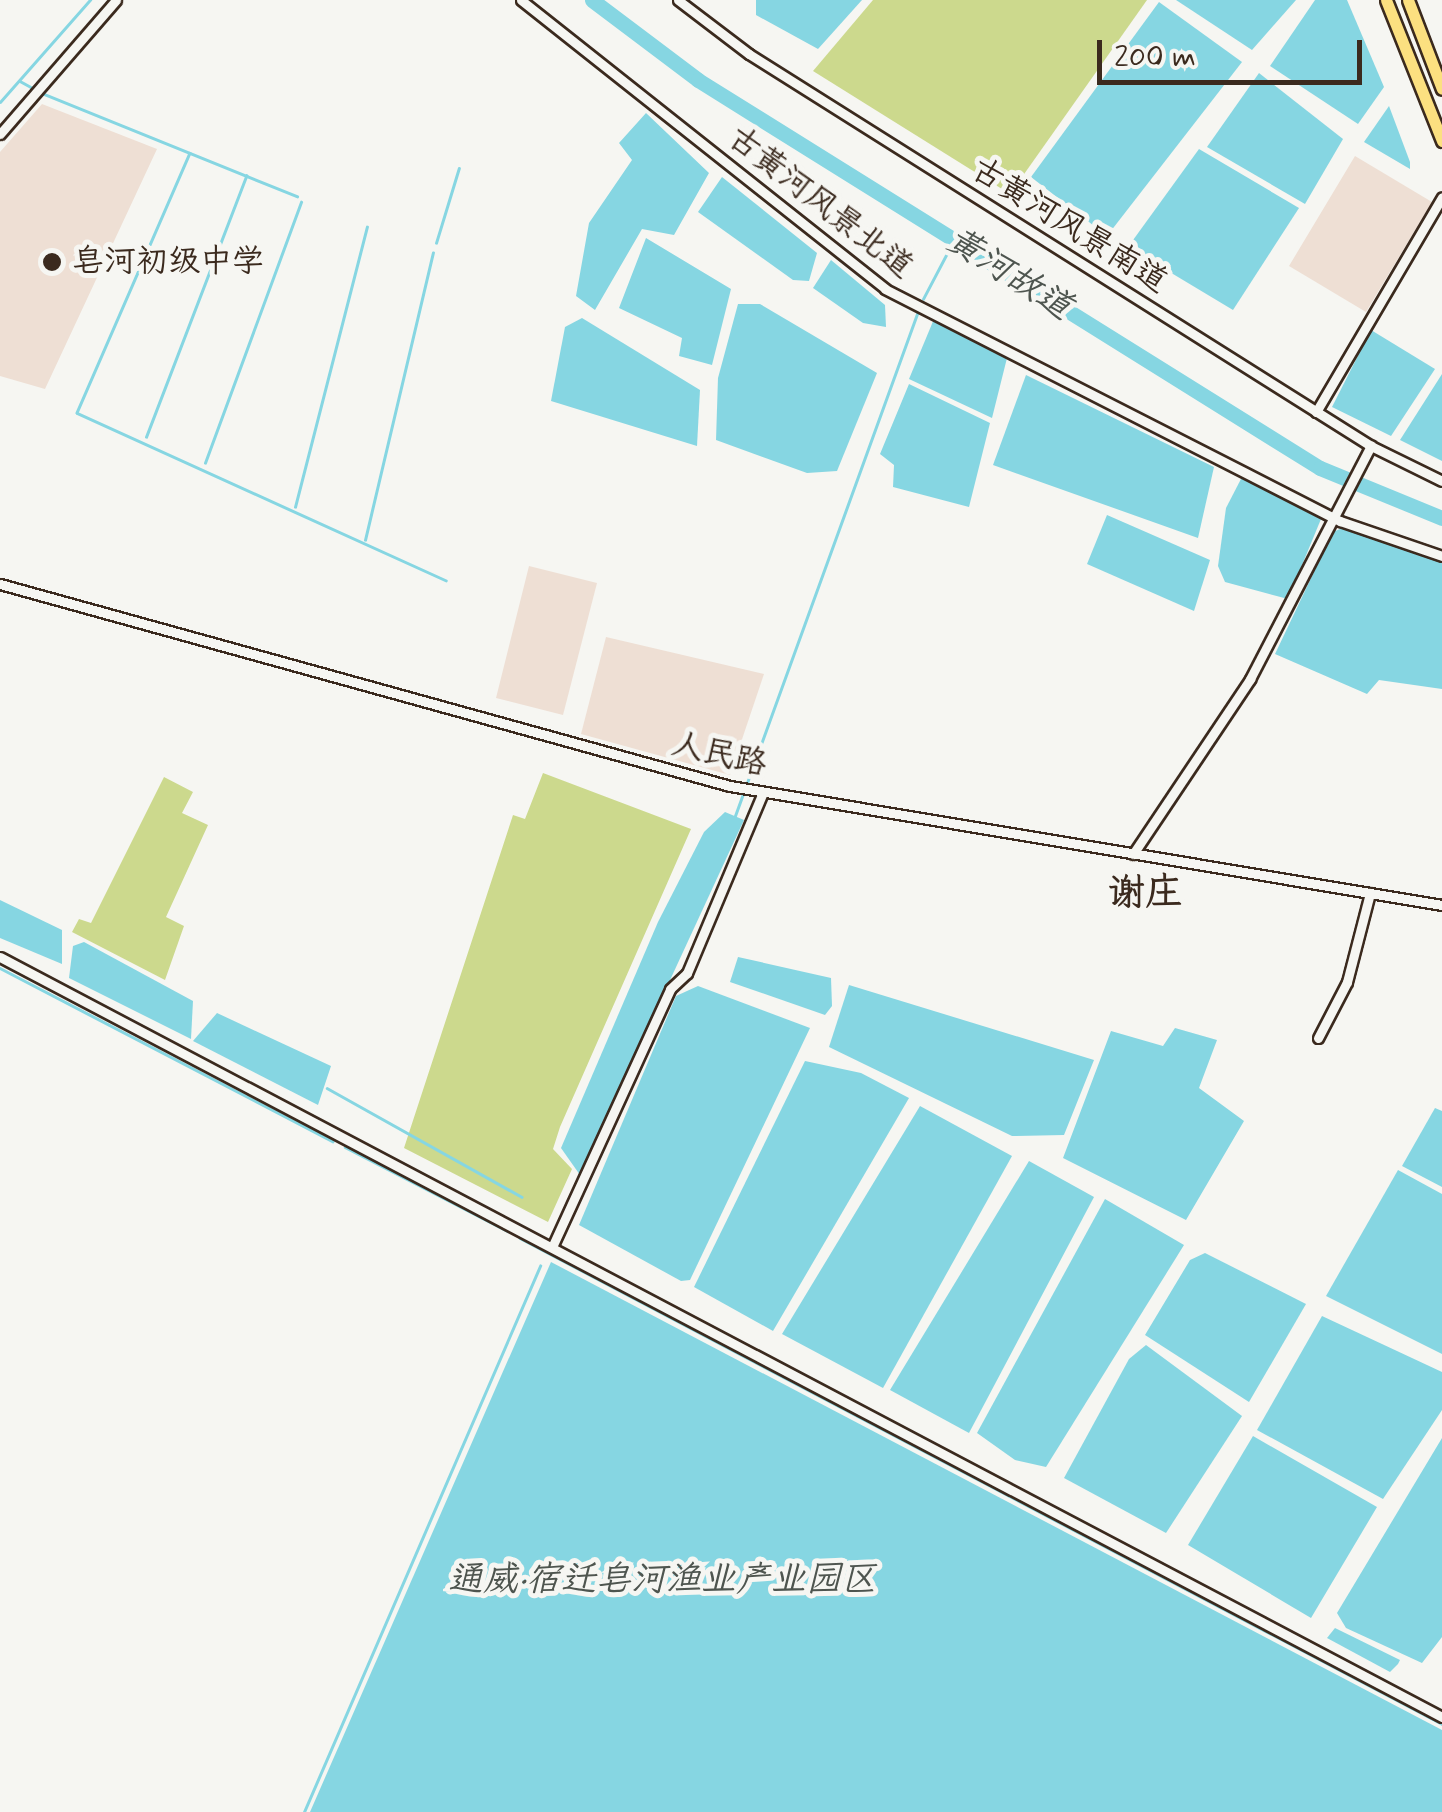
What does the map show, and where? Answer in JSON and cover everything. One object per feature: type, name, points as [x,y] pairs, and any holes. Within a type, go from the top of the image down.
[{"type":"main road","points":[[1386,0],[1442,141]]},
{"type":"main road","points":[[1408,0],[1442,89]]},
{"type":"street","points":[[0,134],[116,0]]},
{"type":"street","name":"古黄河风景北道","points":[[521,0],[885,289],[1336,515],[1442,556]]},
{"type":"street","name":"古黄河风景南道","points":[[678,0],[748,54],[1370,449],[1442,481]]},
{"type":"street","points":[[1316,412],[1442,197]]},
{"type":"street","points":[[1133,854],[1250,680],[1370,449]]},
{"type":"street","name":"人民路","points":[[0,584],[745,788],[1442,906]]},
{"type":"street","points":[[553,1245],[670,989],[687,973],[763,792]]},
{"type":"street","points":[[1318,1038],[1347,982],[1370,893]]},
{"type":"street","points":[[0,957],[553,1245],[1442,1717]]},
{"type":"shaded area","name":"皂河初级中学","points":[[42,104],[157,149],[45,389],[0,376],[0,152]]},
{"type":"shaded area","points":[[1355,156],[1432,202],[1366,312],[1289,266]]},
{"type":"shaded area","points":[[529,566],[597,583],[563,715],[496,698]]},
{"type":"shaded area","points":[[606,637],[764,674],[730,775],[581,734]]},
{"type":"green space","points":[[873,0],[1147,0],[1010,194],[813,71]]},
{"type":"green space","points":[[543,773],[691,829],[560,1127],[553,1149],[572,1169],[548,1222],[404,1148],[513,815],[525,819]]},
{"type":"green space","points":[[164,777],[193,792],[182,813],[208,825],[166,917],[184,926],[165,980],[72,932],[79,919],[91,923]]},
{"type":"water","points":[[756,0],[862,0],[818,49],[756,15]]},
{"type":"water","points":[[1176,0],[1296,0],[1252,50]]},
{"type":"water","points":[[1315,0],[1347,0],[1384,87],[1358,124],[1270,66]]},
{"type":"water","points":[[1159,2],[1242,62],[1107,236],[1031,177]]},
{"type":"water","points":[[1259,73],[1343,139],[1305,204],[1207,147]]},
{"type":"water","points":[[1389,106],[1410,162],[1410,169],[1364,142]]},
{"type":"water","points":[[646,113],[709,173],[674,235],[642,229],[595,310],[576,296],[589,223],[632,160],[619,143]]},
{"type":"water","points":[[1199,149],[1299,208],[1233,310],[1128,247]]},
{"type":"water","points":[[722,177],[817,253],[809,281],[793,280],[698,212]]},
{"type":"water","points":[[646,238],[731,289],[712,365],[679,356],[682,338],[619,308]]},
{"type":"water","points":[[831,260],[885,305],[886,327],[863,323],[813,288]]},
{"type":"water","points":[[738,304],[760,304],[877,373],[837,471],[807,473],[716,440],[718,378]]},
{"type":"water","points":[[582,318],[700,390],[697,446],[551,401],[565,327]]},
{"type":"water","points":[[934,319],[1008,354],[992,418],[909,379]]},
{"type":"water","points":[[1371,330],[1435,369],[1391,436],[1332,407]]},
{"type":"water","points":[[1442,374],[1442,461],[1400,440]]},
{"type":"water","points":[[1026,375],[1214,467],[1198,538],[993,465]]},
{"type":"water","points":[[909,384],[990,423],[969,507],[893,487],[894,465],[880,454]]},
{"type":"water","points":[[1242,477],[1321,519],[1288,599],[1225,582],[1218,566],[1226,508]]},
{"type":"water","points":[[1107,515],[1210,560],[1194,611],[1087,564]]},
{"type":"water","points":[[1347,526],[1442,562],[1442,689],[1379,680],[1367,694],[1275,654],[1333,532]]},
{"type":"water","points":[[725,812],[744,820],[580,1175],[561,1148],[658,922],[704,832]]},
{"type":"water","points":[[0,900],[62,930],[62,964],[0,938]]},
{"type":"water","points":[[84,942],[193,1001],[191,1039],[69,978],[73,946]]},
{"type":"water","points":[[738,957],[831,978],[832,1006],[825,1015],[730,982]]},
{"type":"water","points":[[849,985],[1094,1060],[1064,1135],[1012,1136],[829,1047]]},
{"type":"water","points":[[698,986],[810,1028],[690,1280],[681,1281],[579,1225],[676,996]]},
{"type":"water","points":[[217,1013],[331,1066],[318,1105],[193,1041]]},
{"type":"water","points":[[1175,1028],[1217,1040],[1199,1088],[1244,1121],[1186,1220],[1063,1158],[1111,1031],[1163,1046]]},
{"type":"water","points":[[805,1061],[861,1073],[909,1098],[773,1331],[694,1287]]},
{"type":"water","points":[[920,1106],[1012,1156],[883,1388],[782,1334]]},
{"type":"water","points":[[1435,1108],[1442,1111],[1442,1187],[1402,1166]]},
{"type":"water","points":[[1029,1161],[1094,1197],[969,1433],[890,1390]]},
{"type":"water","points":[[1398,1170],[1442,1194],[1442,1354],[1326,1296]]},
{"type":"water","points":[[1105,1199],[1184,1245],[1046,1467],[1015,1460],[977,1433]]},
{"type":"water","points":[[1205,1253],[1306,1304],[1249,1402],[1145,1335],[1190,1260]]},
{"type":"water","name":"通威·宿迁皂河渔业产业园区","points":[[551,1262],[1442,1730],[1442,1812],[310,1812]]},
{"type":"water","points":[[1322,1316],[1442,1372],[1442,1410],[1383,1499],[1257,1430]]},
{"type":"water","points":[[1146,1345],[1242,1416],[1166,1533],[1064,1478],[1129,1359]]},
{"type":"water","points":[[1253,1436],[1377,1507],[1311,1618],[1188,1545]]},
{"type":"water","points":[[1442,1438],[1442,1637],[1422,1663],[1346,1628],[1337,1613]]},
{"type":"water","points":[[1335,1628],[1400,1660],[1398,1664],[1390,1672],[1327,1638]]},
{"type":"waterway","points":[[0,102],[90,0]]},
{"type":"waterway","name":"黄河故道","points":[[592,0],[698,80],[1320,468],[1442,518]]},
{"type":"waterway","points":[[20,81],[31,87]]},
{"type":"waterway","points":[[44,94],[297,196]]},
{"type":"waterway","points":[[190,153],[77,413],[446,580]]},
{"type":"waterway","points":[[436,243],[459,168]]},
{"type":"waterway","points":[[146,437],[246,176]]},
{"type":"waterway","points":[[205,463],[301,202]]},
{"type":"waterway","points":[[295,507],[367,227]]},
{"type":"waterway","points":[[923,299],[954,240]]},
{"type":"waterway","points":[[365,540],[433,253]]},
{"type":"waterway","points":[[735,816],[917,314]]},
{"type":"waterway","points":[[0,968],[333,1141]]},
{"type":"waterway","points":[[327,1088],[522,1197]]},
{"type":"waterway","points":[[345,1147],[508,1231]]},
{"type":"waterway","points":[[520,1238],[1442,1724]]},
{"type":"waterway","points":[[304,1812],[540,1266]]},
{"type":"place","name":"皂河初级中学","points":[[52,262]]},
{"type":"district","name":"谢庄","points":[[1145,894]]}]
